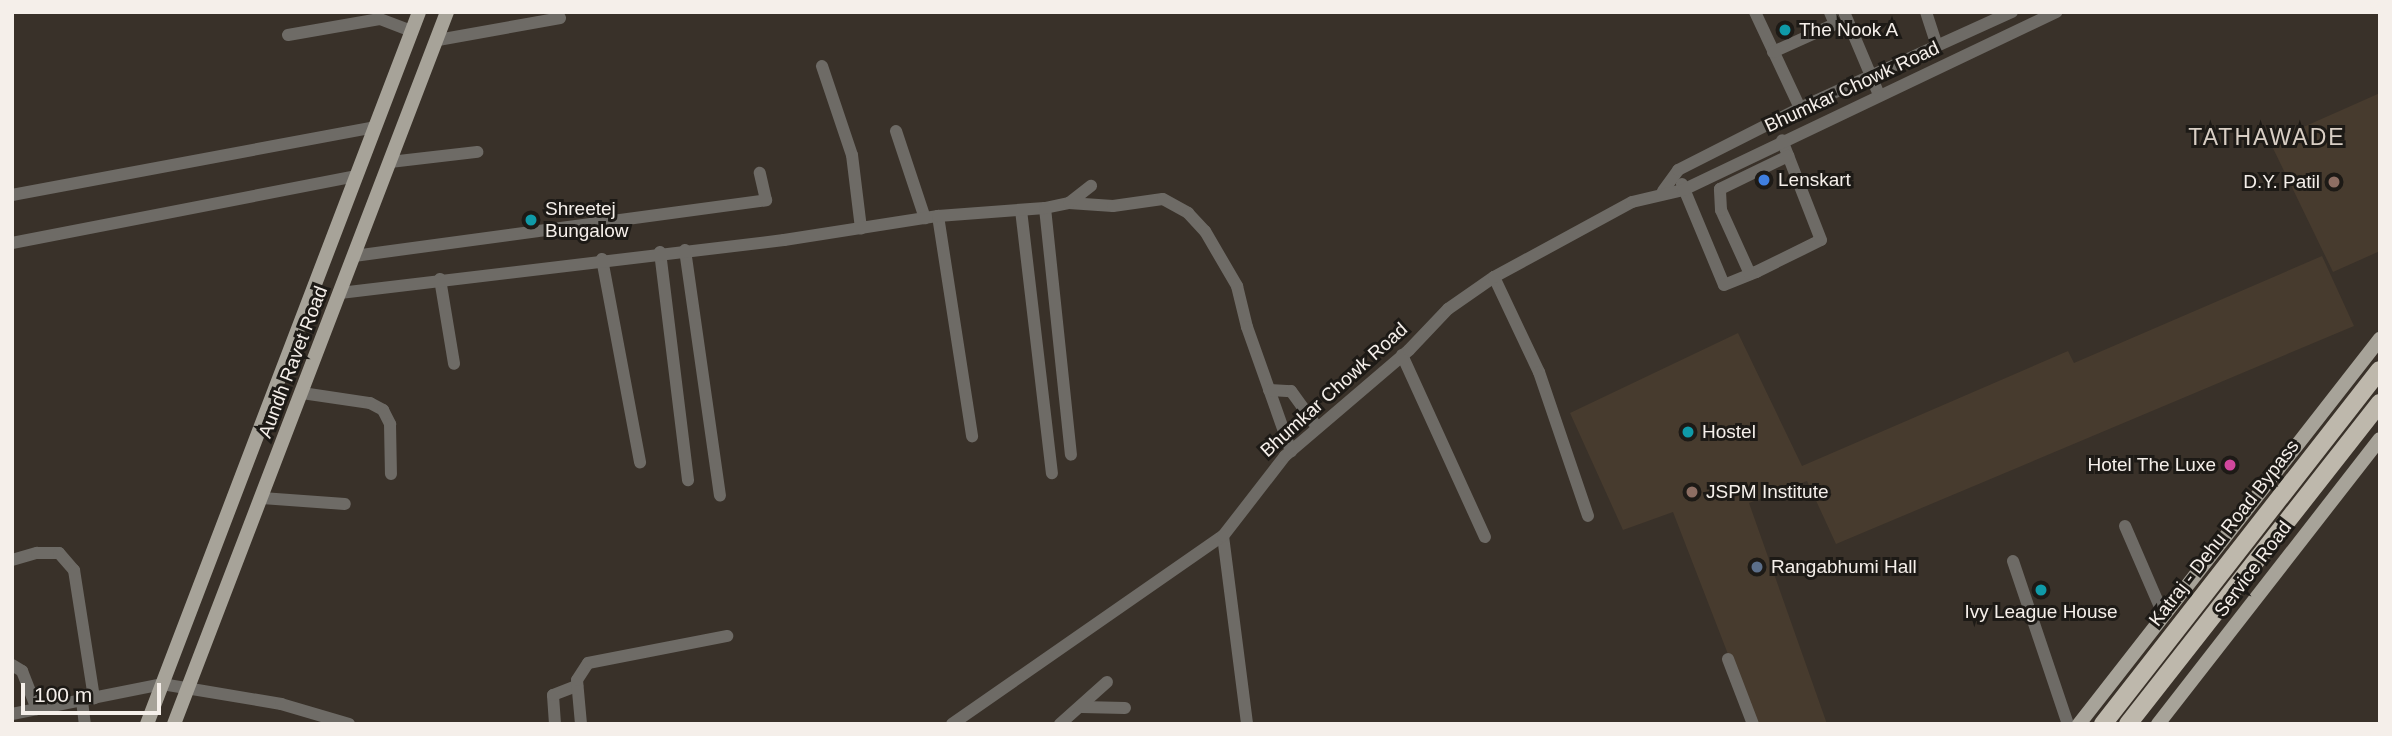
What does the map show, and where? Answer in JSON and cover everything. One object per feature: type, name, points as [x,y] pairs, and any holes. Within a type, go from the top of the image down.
[{"type":"highway","name":"Katraj - Dehu Road Bypass","points":[[2103,724],[2380,370]]},
{"type":"highway","name":"Katraj - Dehu Road Bypass","points":[[2128,724],[2380,403]]},
{"type":"main road","name":"Aundh Ravet Road","points":[[147,724],[419,12]]},
{"type":"main road","name":"Aundh Ravet Road","points":[[174,724],[447,12]]},
{"type":"main road","points":[[2079,724],[2380,339]]},
{"type":"main road","name":"Service Road","points":[[2158,724],[2380,439]]},
{"type":"street","points":[[1755,12],[1800,108]]},
{"type":"street","points":[[1773,52],[1835,24],[1830,12]]},
{"type":"street","points":[[1844,12],[1879,95]]},
{"type":"street","points":[[1926,12],[1937,46]]},
{"type":"street","name":"Bhumkar Chowk Road","points":[[960,722],[1223,536],[1291,451],[1402,355],[1448,309],[1494,277],[1632,202],[1663,191],[1683,190],[2057,12]]},
{"type":"street","name":"Bhumkar Chowk Road","points":[[1663,191],[1678,170],[1800,108],[2011,13]]},
{"type":"street","points":[[438,40],[560,18]]},
{"type":"street","points":[[288,36],[380,19],[412,32]]},
{"type":"street","points":[[822,66],[852,155],[861,228]]},
{"type":"street","points":[[12,194],[375,127]]},
{"type":"street","points":[[896,131],[931,217],[972,436]]},
{"type":"street","points":[[1678,170],[1683,190],[1724,285],[1821,240],[1782,141]]},
{"type":"street","points":[[390,162],[477,152]]},
{"type":"street","points":[[1750,274],[1721,210],[1720,189],[1788,156]]},
{"type":"street","points":[[355,256],[766,200],[760,173]]},
{"type":"street","points":[[12,243],[356,176]]},
{"type":"street","points":[[1069,203],[1091,186]]},
{"type":"street","points":[[340,293],[931,217],[1045,208],[1069,203],[1113,206],[1163,199],[1188,213],[1205,231],[1237,286],[1291,451]]},
{"type":"street","points":[[1045,208],[1071,455]]},
{"type":"street","points":[[1021,210],[1052,473]]},
{"type":"street","points":[[685,250],[720,496]]},
{"type":"street","points":[[660,252],[688,480]]},
{"type":"street","points":[[602,259],[640,462]]},
{"type":"street","points":[[1494,277],[1539,372],[1588,516]]},
{"type":"street","points":[[440,279],[454,364]]},
{"type":"street","points":[[1402,355],[1485,537]]},
{"type":"street","points":[[1269,390],[1291,391],[1317,427]]},
{"type":"street","points":[[302,393],[370,403],[383,410],[390,424],[391,474]]},
{"type":"street","points":[[262,498],[345,504]]},
{"type":"street","points":[[2125,526],[2163,614]]},
{"type":"street","points":[[1223,536],[1247,724]]},
{"type":"street","points":[[12,560],[37,553],[59,554],[74,570],[88,699],[85,724]]},
{"type":"street","points":[[2012,561],[2068,724]]},
{"type":"street","points":[[581,724],[577,686],[580,671],[593,661],[727,636]]},
{"type":"street","points":[[1728,659],[1752,724]]},
{"type":"street","points":[[12,665],[22,671],[37,709]]},
{"type":"street","points":[[1060,724],[1107,682]]},
{"type":"street","points":[[18,717],[37,709],[162,684],[281,704],[349,724]]},
{"type":"street","points":[[555,724],[554,695],[577,686]]},
{"type":"street","points":[[1082,707],[1125,708]]},
{"type":"shaded area","name":"D.Y. Patil","points":[[2380,93],[2380,251],[2333,272],[2270,142]]},
{"type":"shaded area","name":"JSPM Institute","points":[[2322,256],[2354,326],[1836,544],[1807,481],[1749,503],[1827,724],[1755,724],[1673,512],[1623,530],[1570,413],[1738,333],[1802,466],[2068,351],[2074,363]]},
{"type":"place","name":"The Nook A","points":[[1785,30]]},
{"type":"place","name":"Lenskart","points":[[1764,180]]},
{"type":"place","name":"D.Y. Patil","points":[[2334,182]]},
{"type":"place","name":"Shreetej Bungalow","points":[[531,220]]},
{"type":"place","name":"Hostel","points":[[1688,432]]},
{"type":"place","name":"Hotel The Luxe","points":[[2230,465]]},
{"type":"place","name":"JSPM Institute","points":[[1692,492]]},
{"type":"place","name":"Rangabhumi Hall","points":[[1757,567]]},
{"type":"place","name":"Ivy League House","points":[[2041,590]]},
{"type":"district","name":"TATHAWADE","points":[[2267,137]]}]
